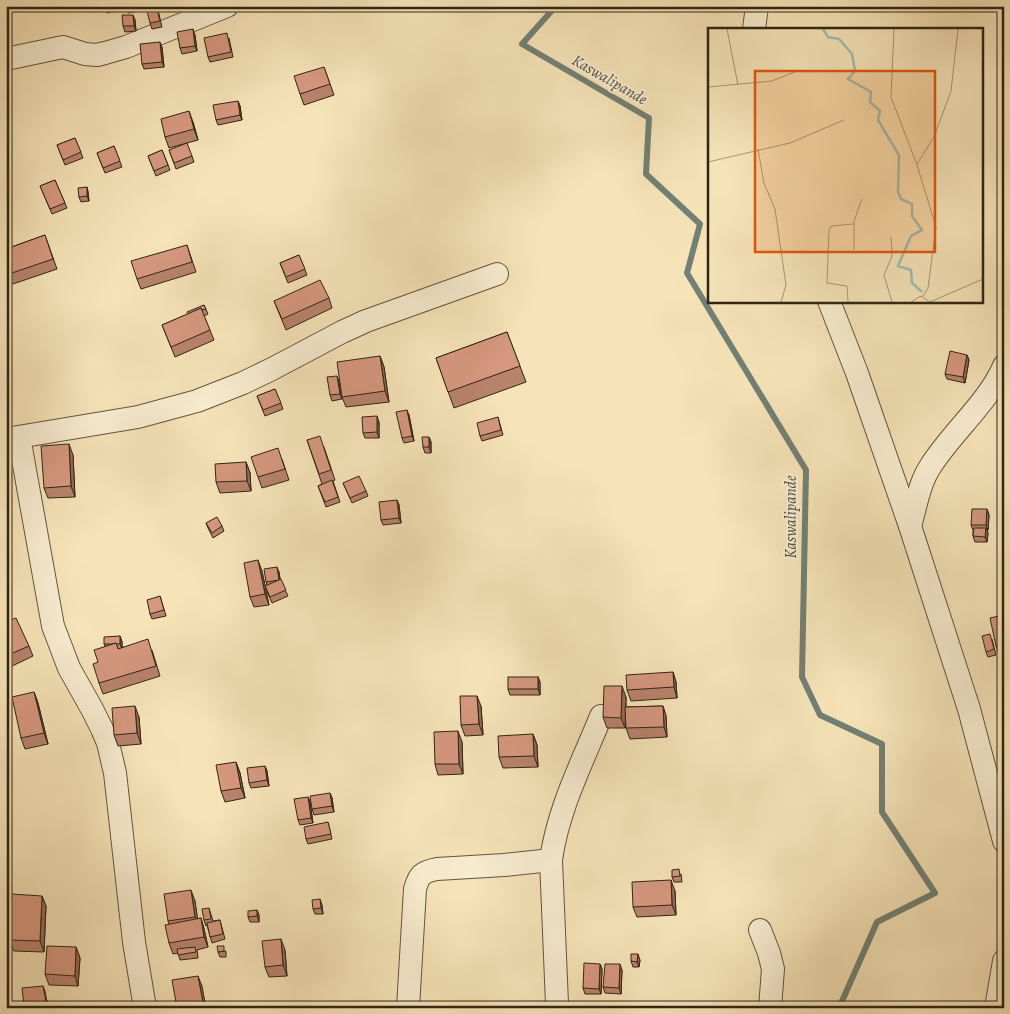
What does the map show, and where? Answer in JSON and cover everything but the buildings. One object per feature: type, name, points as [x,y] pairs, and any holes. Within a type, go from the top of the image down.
[{"type":"street","points":[[6,59],[63,47],[85,54],[97,55],[126,47],[227,6]]},
{"type":"street","points":[[754,28],[757,6]]},
{"type":"street","points":[[145,1008],[134,942],[114,773],[108,744],[92,709],[69,668],[53,626],[13,438],[138,417],[197,401],[250,380],[366,321],[497,274]]},
{"type":"street","points":[[829,302],[857,373],[910,526],[969,709],[1004,841]]},
{"type":"street","points":[[910,526],[921,488],[929,469],[990,390],[1004,366]]},
{"type":"street","points":[[558,1004],[552,860],[557,828],[564,806],[601,716]]},
{"type":"street","points":[[408,1008],[415,889],[421,875],[437,869],[552,860]]},
{"type":"street","points":[[760,930],[773,970],[770,1008]]},
{"type":"street","points":[[996,1008],[1004,961]]},
{"type":"waterway","name":"Kaswalipande","points":[[556,6],[522,44],[649,118],[646,174],[700,224],[687,273],[806,470],[802,677],[820,715],[882,744],[882,812],[935,893],[877,922],[839,1008]]}]
